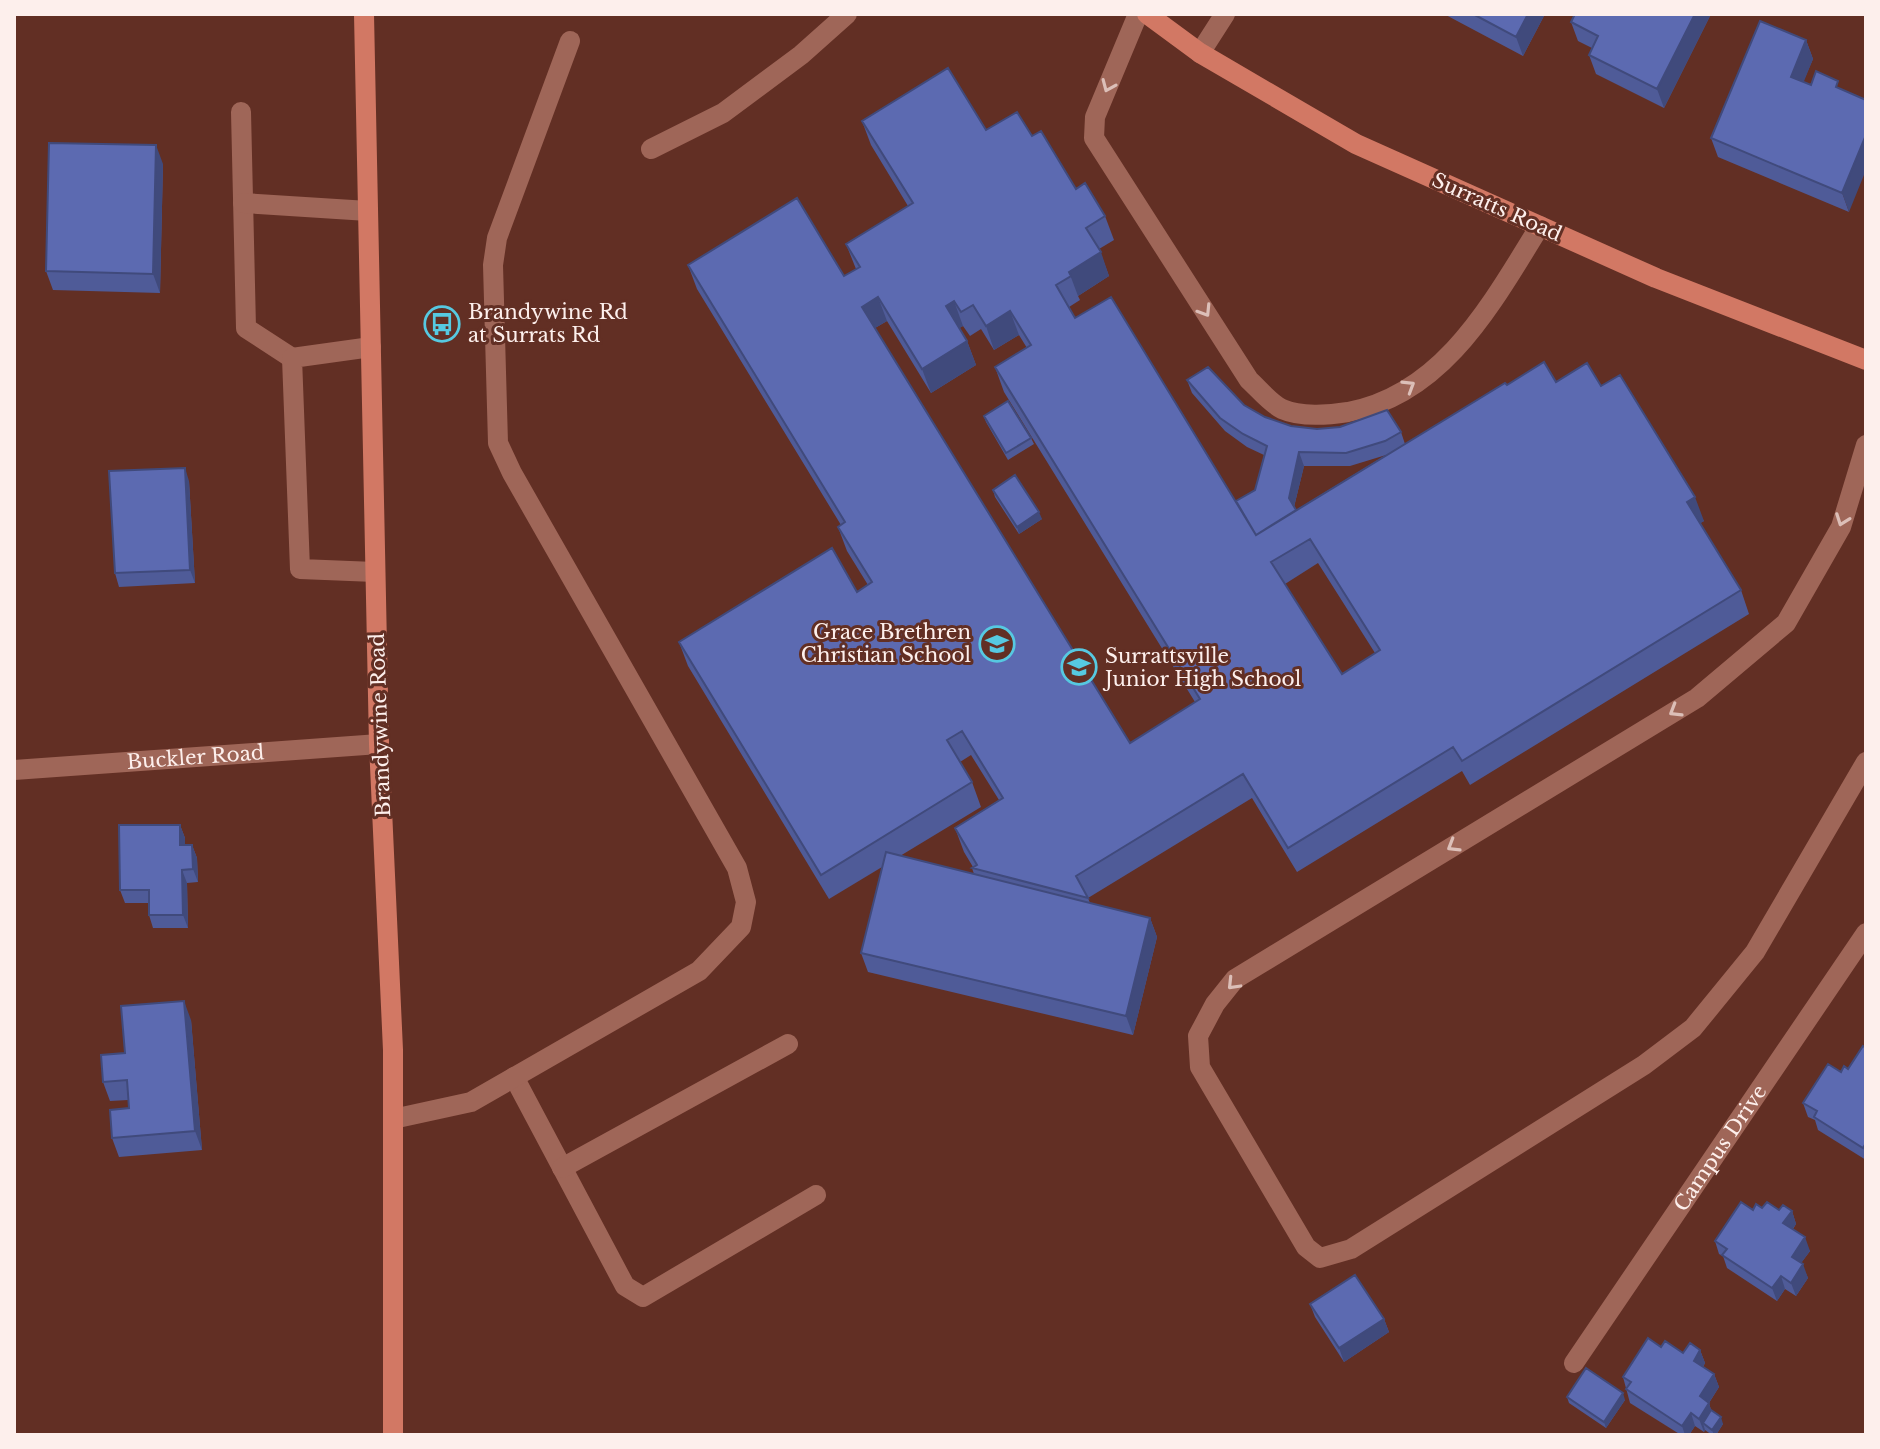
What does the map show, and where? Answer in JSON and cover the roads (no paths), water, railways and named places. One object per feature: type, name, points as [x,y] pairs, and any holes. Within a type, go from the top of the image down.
[{"type":"main road","name":"Brandywine Road","points":[[364,14],[379,744],[393,1050],[393,1435]]},
{"type":"main road","name":"Surratts Road","points":[[1147,14],[1200,53],[1356,144],[1656,278],[1866,360]]},
{"type":"street","points":[[651,149],[723,113],[801,55],[847,14]]},
{"type":"street","points":[[1138,14],[1095,117],[1094,138],[1249,380],[1281,408],[1324,416],[1376,407],[1443,365],[1489,309],[1540,226]]},
{"type":"street","points":[[1200,53],[1225,14]]},
{"type":"street","points":[[393,1119],[471,1102],[699,971],[741,927],[746,902],[737,868],[512,473],[498,443],[493,265],[497,238],[570,41]]},
{"type":"street","points":[[241,112],[246,328],[292,358],[371,347]]},
{"type":"street","points":[[243,203],[368,211]]},
{"type":"street","points":[[292,358],[300,569],[375,572]]},
{"type":"street","points":[[1866,445],[1841,527],[1786,623],[1697,698],[1235,979],[1215,1004],[1198,1036],[1200,1067],[1306,1247],[1320,1258],[1351,1249],[1644,1065],[1693,1028],[1755,952],[1866,762]]},
{"type":"street","name":"Buckler Road","points":[[14,770],[379,744]]},
{"type":"street","name":"Campus Drive","points":[[1574,1363],[1866,933]]},
{"type":"street","points":[[562,1168],[788,1044]]},
{"type":"street","points":[[514,1077],[625,1286],[643,1297],[816,1195]]},
{"type":"place","name":"Brandywine Rd at Surrats Rd","points":[[442,324]]},
{"type":"place","name":"Grace Brethren Christian School","points":[[997,644]]},
{"type":"place","name":"Surrattsville Junior High School","points":[[1079,667]]}]
